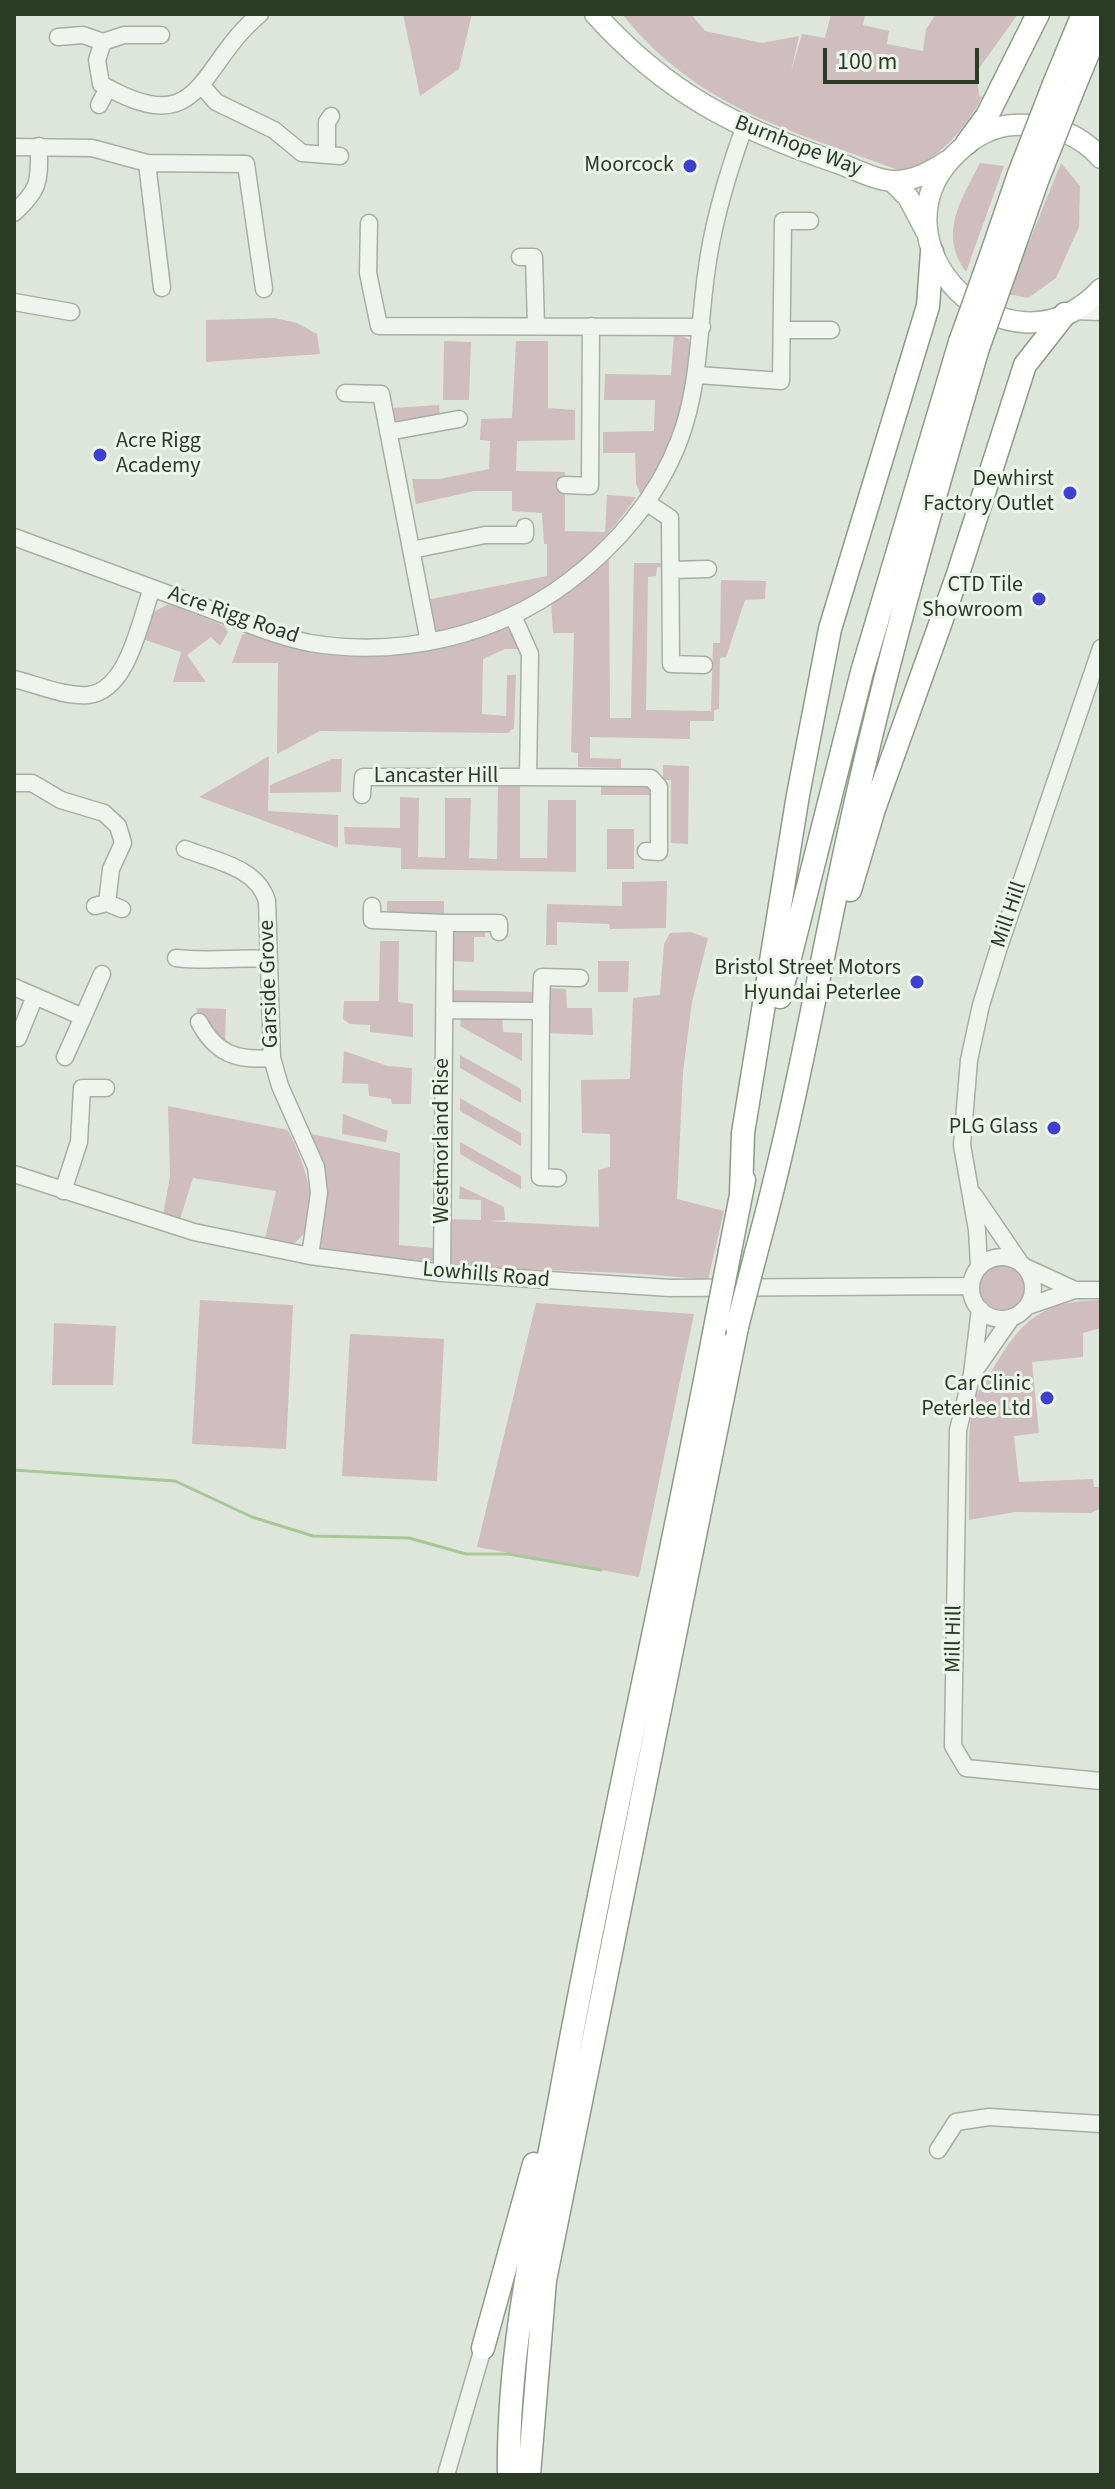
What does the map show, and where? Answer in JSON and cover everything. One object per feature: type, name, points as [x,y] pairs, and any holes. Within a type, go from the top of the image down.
[{"type":"highway","points":[[959,151],[987,116],[1038,14]]},
{"type":"highway","points":[[509,2475],[521,2319],[575,2015],[804,892],[862,672],[969,345],[1064,85],[1083,14]]},
{"type":"highway","points":[[1064,85],[1101,22]]},
{"type":"highway","points":[[741,1194],[743,1133],[810,722],[830,629],[856,537],[928,306],[930,243]]},
{"type":"highway","points":[[800,1069],[820,1017],[842,921],[874,809],[957,577],[1025,365],[1069,312]]},
{"type":"highway","points":[[529,2475],[545,2280],[737,1327],[800,1069],[885,679],[969,345]]},
{"type":"highway","points":[[483,2348],[575,2015]]},
{"type":"main road","name":"Burnhope Way","points":[[595,14],[652,69],[712,112],[744,128],[893,182]]},
{"type":"main road","points":[[1101,158],[1078,138],[1037,124],[996,128],[932,171],[893,182],[908,197],[954,290],[990,315],[1029,322],[1069,312],[1101,289]]},
{"type":"main road","points":[[930,243],[931,196],[959,151]]},
{"type":"street","points":[[103,42],[97,60],[101,84],[150,107],[179,104],[203,87],[234,36],[260,14]]},
{"type":"street","points":[[58,37],[83,35],[103,42],[124,35],[161,35]]},
{"type":"street","points":[[203,87],[216,102],[274,130],[302,153],[333,155],[327,122],[331,116]]},
{"type":"street","points":[[99,105],[108,88]]},
{"type":"street","name":"Acre Rigg Road","points":[[14,537],[309,643],[381,648],[429,642],[467,633],[513,616],[557,590],[596,560],[646,502],[678,442],[698,375],[713,232],[744,128]]},
{"type":"street","points":[[14,213],[33,196],[39,184],[39,146]]},
{"type":"street","points":[[14,147],[92,148],[147,163],[246,164],[264,289]]},
{"type":"street","points":[[147,163],[162,288]]},
{"type":"street","points":[[698,375],[781,381],[783,221],[810,221]]},
{"type":"street","points":[[369,223],[368,273],[379,326],[702,327]]},
{"type":"street","points":[[520,257],[534,257],[536,326]]},
{"type":"street","points":[[14,302],[71,312]]},
{"type":"street","points":[[1069,312],[1101,312]]},
{"type":"street","points":[[565,485],[590,486],[591,326]]},
{"type":"street","points":[[782,330],[831,330]]},
{"type":"street","points":[[345,393],[381,394],[429,642]]},
{"type":"street","points":[[388,432],[459,419]]},
{"type":"street","points":[[646,502],[670,518],[671,664],[704,665]]},
{"type":"street","points":[[412,550],[485,535],[525,535],[525,527]]},
{"type":"street","points":[[671,570],[708,569]]},
{"type":"street","points":[[14,679],[89,695],[108,687],[120,676],[152,588]]},
{"type":"street","name":"Lancaster Hill","points":[[513,616],[530,654],[528,777]]},
{"type":"street","name":"Mill Hill","points":[[979,1266],[971,1190],[962,1145],[965,1093],[981,1005],[1101,648]]},
{"type":"street","name":"Lancaster Hill","points":[[362,795],[363,777],[651,778],[659,787],[659,852],[646,851]]},
{"type":"street","points":[[14,783],[32,783],[61,800],[104,813],[118,826],[123,843],[111,869],[108,906]]},
{"type":"street","name":"Garside Grove","points":[[185,849],[251,875],[263,888],[267,901],[272,1058],[280,1086],[316,1167],[319,1193],[310,1256]]},
{"type":"street","points":[[372,906],[372,920],[499,923],[499,932]]},
{"type":"street","name":"Westmorland Rise","points":[[442,1273],[445,923]]},
{"type":"street","points":[[176,958],[269,959]]},
{"type":"street","points":[[65,1057],[102,974]]},
{"type":"street","points":[[558,1178],[540,1177],[542,977],[580,978]]},
{"type":"street","points":[[14,987],[83,1017]]},
{"type":"street","points":[[18,1038],[35,996]]},
{"type":"street","points":[[444,1010],[541,1011]]},
{"type":"street","points":[[199,1022],[209,1041],[229,1056],[250,1060],[272,1058]]},
{"type":"street","points":[[63,1191],[79,1142],[82,1088],[106,1088]]},
{"type":"street","name":"Lowhills Road","points":[[14,1174],[194,1232],[310,1256],[442,1273],[670,1288],[971,1286]]},
{"type":"street","name":"Mill Hill","points":[[971,1190],[1023,1265]]},
{"type":"street","points":[[1075,1290],[1023,1265],[998,1257],[979,1266],[971,1286],[980,1309],[993,1318],[1012,1317],[1028,1306],[1075,1290],[1101,1290]]},
{"type":"street","points":[[1023,1265],[1034,1289],[1028,1306]]},
{"type":"street","name":"Mill Hill","points":[[980,1309],[972,1374],[962,1403],[958,1430],[953,1746],[966,1768],[1101,1781]]},
{"type":"street","name":"Mill Hill","points":[[972,1374],[1012,1317]]},
{"type":"street","points":[[938,2150],[956,2122],[989,2117],[1101,2124]]},
{"type":"street","points":[[446,2475],[483,2348]]},
{"type":"shaded area","points":[[403,14],[472,14],[459,69],[420,96]]},
{"type":"shaded area","points":[[622,14],[691,14],[705,31],[762,43],[799,36],[791,72],[802,34],[825,38],[831,14],[865,14],[863,25],[889,31],[887,44],[923,51],[926,29],[936,14],[1018,14],[977,71],[979,96],[982,97],[968,120],[938,152],[926,161],[901,171],[785,129],[715,95],[652,47]]},
{"type":"shaded area","points":[[980,163],[1004,166],[966,272],[958,258],[953,231],[960,204]]},
{"type":"shaded area","points":[[1061,163],[1080,186],[1079,227],[1056,278],[1028,298],[1008,294]]},
{"type":"shaded area","points":[[275,318],[297,323],[317,334],[320,354],[206,362],[206,320]]},
{"type":"shaded area","points":[[674,333],[689,339],[689,380],[685,400],[671,441],[641,495],[636,484],[635,453],[603,453],[603,432],[654,431],[655,400],[604,400],[605,374],[671,375]]},
{"type":"shaded area","points":[[444,341],[471,342],[469,400],[443,400]]},
{"type":"shaded area","points":[[516,341],[548,341],[548,408],[575,410],[575,440],[517,441],[516,471],[565,472],[565,531],[605,532],[607,495],[636,497],[597,546],[552,584],[500,613],[441,633],[430,626],[426,600],[547,576],[547,544],[544,544],[542,513],[512,511],[512,491],[474,491],[416,504],[412,479],[439,479],[489,469],[490,441],[480,440],[481,419],[512,418]]},
{"type":"shaded area","points":[[439,405],[440,417],[399,425],[393,423],[390,411],[393,408]]},
{"type":"shaded area","points":[[609,558],[610,718],[631,718],[634,563],[663,563],[663,567],[657,567],[656,576],[648,577],[646,710],[711,711],[713,643],[720,643],[721,580],[766,581],[765,599],[745,600],[726,657],[720,658],[719,709],[714,710],[714,721],[690,721],[690,739],[590,737],[590,758],[621,759],[621,768],[578,767],[578,753],[571,752],[574,633],[553,633],[551,601]]},
{"type":"shaded area","points":[[169,604],[225,626],[228,632],[220,646],[211,637],[187,655],[206,682],[173,682],[181,652],[142,639],[149,614]]},
{"type":"shaded area","points":[[509,624],[520,649],[505,649],[483,659],[482,714],[506,716],[507,675],[516,675],[514,728],[508,733],[320,731],[277,754],[278,663],[232,663],[242,635],[248,632],[393,654],[419,652]]},
{"type":"shaded area","points":[[269,756],[268,811],[338,815],[338,848],[199,797]]},
{"type":"shaded area","points":[[332,759],[342,759],[341,792],[270,793],[270,785]]},
{"type":"shaded area","points":[[663,765],[689,766],[688,844],[671,843],[671,780],[663,780]]},
{"type":"shaded area","points":[[498,784],[520,784],[520,858],[547,858],[548,800],[576,800],[576,872],[401,869],[401,848],[345,844],[344,827],[400,828],[400,797],[419,798],[418,857],[445,858],[445,798],[471,798],[469,858],[497,859]]},
{"type":"shaded area","points":[[601,784],[644,785],[653,790],[653,795],[601,795]]},
{"type":"shaded area","points":[[607,829],[634,829],[634,869],[607,869]]},
{"type":"shaded area","points":[[667,881],[666,928],[610,929],[609,924],[557,922],[557,945],[546,945],[547,904],[622,906],[622,882]]},
{"type":"shaded area","points":[[387,901],[444,901],[444,917],[387,916]]},
{"type":"shaded area","points":[[451,930],[485,930],[485,937],[474,937],[474,962],[449,961]]},
{"type":"shaded area","points":[[690,932],[708,938],[692,1002],[683,1072],[677,1199],[724,1211],[708,1280],[611,1272],[447,1266],[447,1219],[481,1220],[481,1200],[459,1199],[460,1186],[504,1207],[505,1220],[488,1221],[599,1227],[598,1170],[610,1167],[610,1134],[582,1133],[581,1080],[630,1079],[633,998],[660,995],[664,944],[670,933]]},
{"type":"shaded area","points":[[380,941],[399,941],[398,1002],[413,1004],[413,1037],[370,1032],[370,1025],[350,1024],[343,1019],[344,1001],[379,1001]]},
{"type":"shaded area","points":[[598,961],[629,961],[628,992],[598,992]]},
{"type":"shaded area","points":[[547,988],[566,989],[567,1008],[592,1008],[593,1035],[545,1033]]},
{"type":"shaded area","points":[[449,990],[534,992],[532,1002],[449,1004]]},
{"type":"shaded area","points":[[196,1008],[226,1009],[225,1049],[199,1018]]},
{"type":"shaded area","points":[[461,1014],[502,1015],[503,1032],[522,1033],[522,1061],[460,1026]]},
{"type":"shaded area","points":[[344,1051],[388,1066],[412,1068],[411,1104],[392,1104],[391,1099],[369,1096],[368,1084],[342,1083]]},
{"type":"shaded area","points":[[460,1055],[521,1089],[521,1103],[460,1068]]},
{"type":"shaded area","points":[[460,1098],[521,1133],[521,1146],[460,1111]]},
{"type":"shaded area","points":[[168,1106],[288,1130],[306,1174],[311,1206],[303,1234],[292,1245],[265,1239],[276,1191],[193,1178],[180,1219],[163,1215],[170,1176]]},
{"type":"shaded area","points":[[343,1114],[388,1131],[386,1142],[342,1134]]},
{"type":"shaded area","points":[[307,1133],[400,1153],[399,1245],[434,1248],[434,1260],[422,1266],[317,1252]]},
{"type":"shaded area","points":[[460,1142],[521,1176],[521,1189],[460,1154]]},
{"type":"shaded area","points":[[1003,1264],[1012,1265],[1019,1271],[1025,1278],[1025,1296],[1019,1303],[1012,1309],[1003,1310],[994,1309],[987,1303],[981,1296],[980,1287],[981,1278],[987,1271],[994,1265]]},
{"type":"shaded area","points":[[200,1300],[293,1305],[286,1449],[192,1444]]},
{"type":"shaded area","points":[[1101,1300],[1101,1328],[1083,1333],[1083,1357],[1032,1362],[1039,1433],[1014,1436],[1019,1482],[1093,1479],[1094,1487],[1101,1487],[1099,1509],[1091,1513],[1015,1512],[969,1520],[970,1431],[973,1404],[981,1387],[1012,1339],[1034,1317],[1062,1304]]},
{"type":"shaded area","points":[[536,1303],[694,1314],[639,1577],[477,1547]]},
{"type":"shaded area","points":[[54,1323],[116,1326],[113,1385],[52,1385]]},
{"type":"shaded area","points":[[350,1334],[444,1339],[437,1481],[342,1476]]},
{"type":"waterway","points":[[14,1470],[175,1481],[252,1517],[313,1536],[409,1538],[466,1554],[508,1554],[601,1570]]},
{"type":"place","name":"Moorcock","points":[[690,166]]},
{"type":"place","name":"Acre Rigg Academy","points":[[100,455]]},
{"type":"place","name":"Dewhirst Factory Outlet","points":[[1070,493]]},
{"type":"place","name":"CTD Tile Showroom","points":[[1039,599]]},
{"type":"place","name":"Bristol Street Motors Hyundai Peterlee","points":[[917,982]]},
{"type":"place","name":"PLG Glass","points":[[1054,1128]]},
{"type":"place","name":"Car Clinic Peterlee Ltd","points":[[1047,1398]]}]
